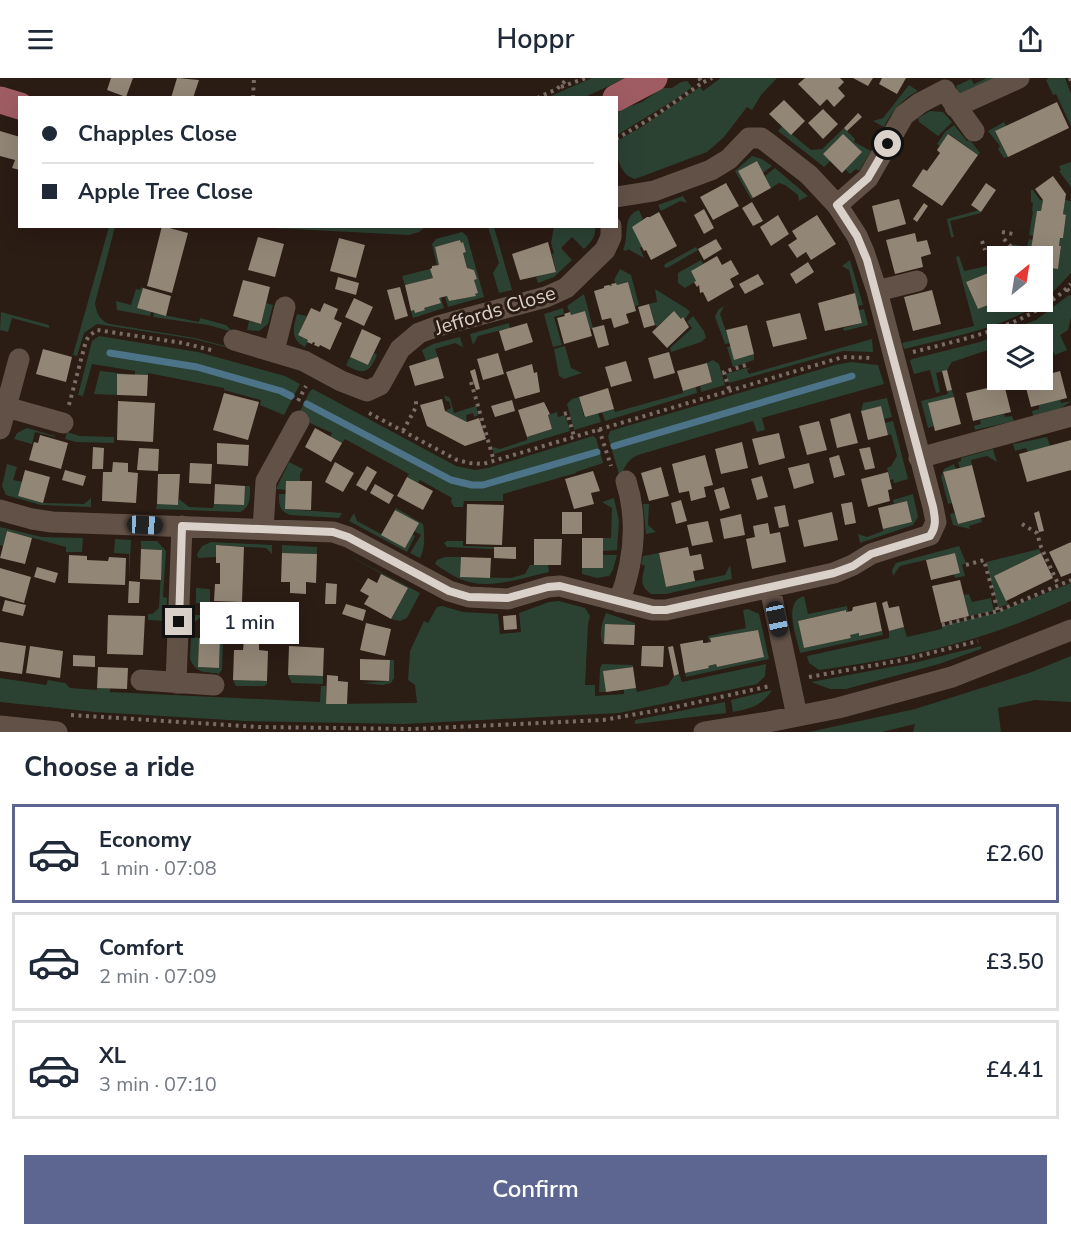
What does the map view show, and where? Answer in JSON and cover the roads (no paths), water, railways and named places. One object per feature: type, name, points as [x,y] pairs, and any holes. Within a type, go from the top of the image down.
[{"type":"main road","points":[[618,97],[654,78]]},
{"type":"main road","points":[[0,100],[18,105]]},
{"type":"street","points":[[837,205],[868,178],[904,115],[920,103],[946,92],[1019,78]]},
{"type":"street","points":[[946,92],[974,132]]},
{"type":"street","points":[[0,510],[42,521],[324,531],[340,534],[449,591],[469,597],[508,598],[560,586],[643,609],[666,610],[842,571],[871,554],[930,536],[936,522],[877,291],[857,236],[837,205],[809,175],[761,138],[745,141],[729,159],[711,170],[654,191],[618,197]]},
{"type":"street","name":"Jeffords Close","points":[[227,346],[274,351],[304,361],[360,390],[375,389],[380,385],[400,349],[419,333],[546,297],[566,288],[605,250],[611,237],[611,228]]},
{"type":"street","points":[[877,291],[917,280]]},
{"type":"street","points":[[274,351],[285,307]]},
{"type":"street","points":[[0,429],[19,359]]},
{"type":"street","points":[[6,407],[63,423]]},
{"type":"street","points":[[919,458],[1071,416]]},
{"type":"street","points":[[263,529],[266,481],[299,421]]},
{"type":"street","points":[[619,602],[632,558],[635,532],[634,511],[626,481]]},
{"type":"street","points":[[176,682],[182,526]]},
{"type":"street","points":[[770,588],[797,716]]},
{"type":"street","points":[[704,732],[732,729],[838,708],[952,676],[1071,630]]},
{"type":"street","points":[[141,680],[214,685]]},
{"type":"street","points":[[0,726],[61,723]]},
{"type":"waterway","points":[[110,353],[197,367],[281,391],[291,396]]},
{"type":"waterway","points":[[614,446],[852,376]]},
{"type":"waterway","points":[[307,404],[451,480],[472,485],[483,485],[597,452]]}]
